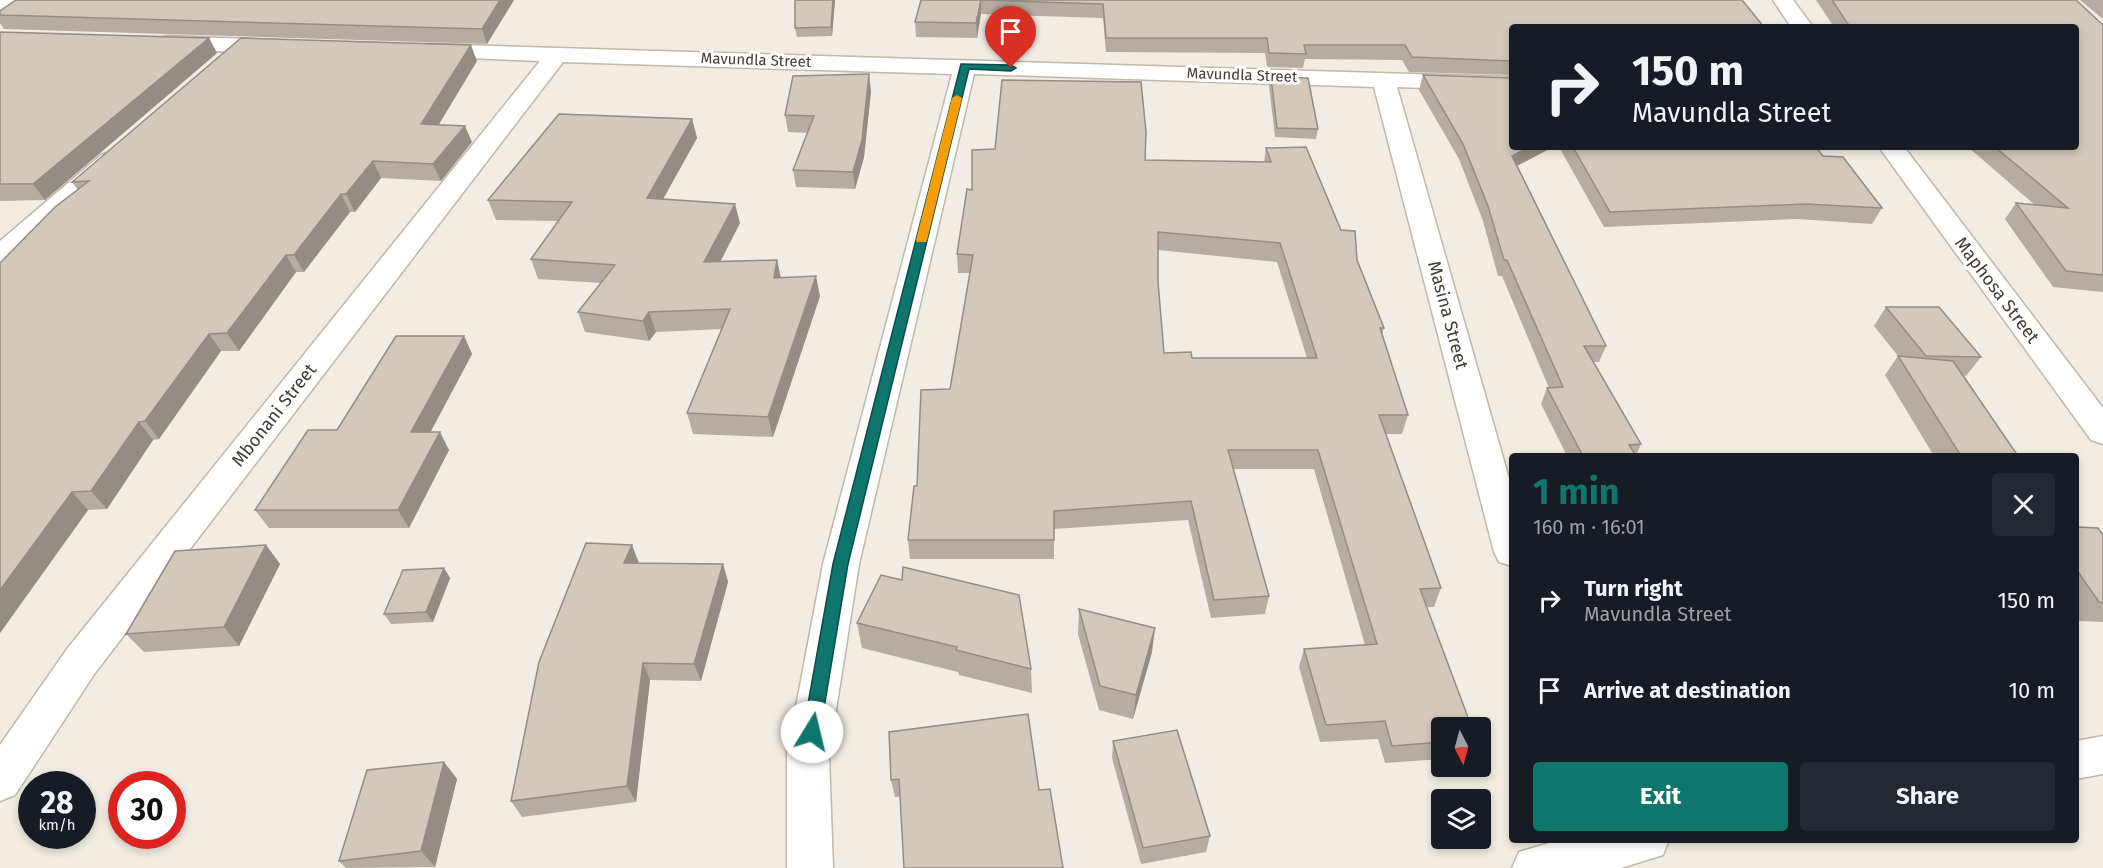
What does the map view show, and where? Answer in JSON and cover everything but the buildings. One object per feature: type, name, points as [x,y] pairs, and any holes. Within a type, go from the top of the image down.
[{"type":"street","points":[[0,8],[12,0]]},
{"type":"street","points":[[1783,0],[1800,24]]},
{"type":"street","points":[[150,43],[301,48]]},
{"type":"street","points":[[216,69],[242,46]]},
{"type":"street","name":"Mavundla Street","points":[[406,51],[1509,84]]},
{"type":"street","name":"Mbonani Street","points":[[0,781],[81,660],[557,55]]},
{"type":"street","points":[[810,868],[808,754],[841,564],[965,66]]},
{"type":"street","name":"Masina Street","points":[[1383,79],[1509,541]]},
{"type":"street","points":[[0,255],[126,147]]},
{"type":"street","name":"Maphosa Street","points":[[1893,150],[2103,432]]},
{"type":"street","points":[[2079,759],[2103,755]]},
{"type":"street","points":[[1535,868],[1626,843]]},
{"type":"slow traffic","points":[[921,240],[957,98]]},
{"type":"route","points":[[812,732],[841,564],[965,66],[1011,68]]}]
